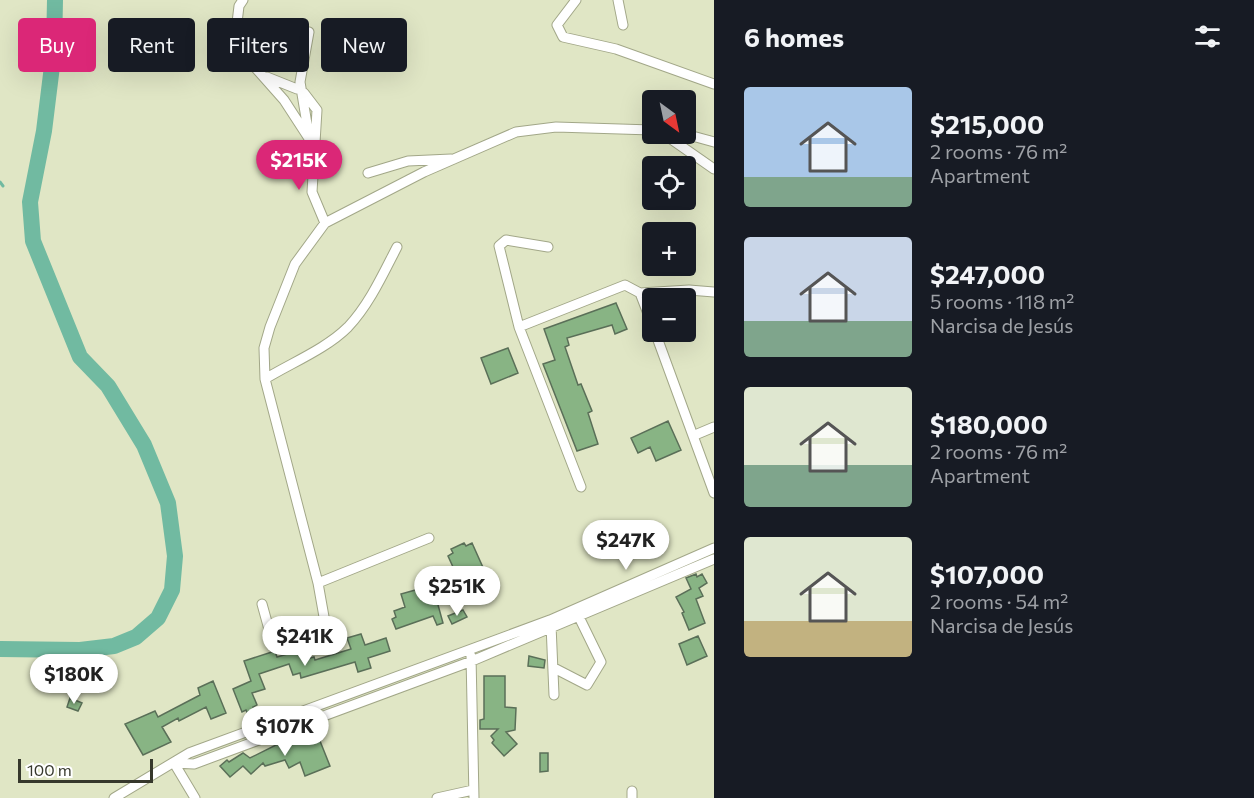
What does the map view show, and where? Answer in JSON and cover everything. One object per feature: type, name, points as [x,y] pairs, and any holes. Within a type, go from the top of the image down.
[{"type":"street","points":[[243,0],[239,6],[236,31],[244,55],[284,100],[310,140]]},
{"type":"street","points":[[576,0],[557,25],[563,37],[616,49],[714,84]]},
{"type":"street","points":[[618,0],[623,25]]},
{"type":"street","points":[[302,72],[300,82],[312,152]]},
{"type":"street","points":[[264,76],[301,91],[317,110],[312,152],[312,192],[325,223]]},
{"type":"street","points":[[262,604],[270,633],[290,640],[319,634],[326,628],[327,621],[318,583],[265,379],[264,348],[295,264],[325,223],[453,159],[516,132],[556,127],[642,130]]},
{"type":"street","points":[[696,137],[714,142]]},
{"type":"street","points":[[678,144],[714,169]]},
{"type":"street","points":[[368,173],[408,161],[453,159]]},
{"type":"street","points":[[548,247],[506,240],[499,246],[519,327],[581,487]]},
{"type":"street","points":[[265,379],[326,343],[349,326],[373,292],[397,247]]},
{"type":"street","points":[[519,327],[621,285],[629,286],[640,293],[689,290],[714,292]]},
{"type":"street","points":[[640,293],[642,298]]},
{"type":"street","points":[[659,342],[695,435],[714,494]]},
{"type":"street","points":[[695,435],[714,427]]},
{"type":"street","points":[[318,583],[429,538]]},
{"type":"street","points":[[174,763],[194,764],[472,662],[714,548]]},
{"type":"street","points":[[114,798],[189,753],[471,650],[579,617],[714,559]]},
{"type":"street","points":[[554,668],[587,685],[601,662],[579,617]]},
{"type":"street","points":[[551,624],[554,695]]},
{"type":"street","points":[[437,798],[474,794],[471,650]]},
{"type":"street","points":[[174,763],[195,798]]},
{"type":"building","points":[[616,303],[627,329],[615,334],[612,325],[567,338],[569,345],[565,347],[578,385],[581,384],[592,411],[588,413],[598,444],[577,451],[543,364],[555,360],[544,329]]},
{"type":"building","points":[[508,348],[518,373],[491,384],[481,358]]},
{"type":"building","points":[[668,421],[681,450],[656,461],[650,447],[638,453],[631,438]]},
{"type":"building","points":[[464,543],[466,546],[472,543],[485,572],[458,586],[450,569],[453,567],[448,556],[453,553],[451,549]]},
{"type":"building","points":[[696,574],[697,577],[702,574],[707,583],[699,588],[703,596],[696,599],[705,623],[689,630],[682,613],[684,612],[676,597],[691,589],[686,578]]},
{"type":"building","points":[[419,589],[422,598],[435,594],[443,623],[437,625],[433,616],[396,629],[392,619],[396,617],[394,611],[405,607],[401,594]]},
{"type":"building","points":[[463,610],[467,617],[452,624],[448,616]]},
{"type":"building","points":[[361,634],[365,645],[386,638],[390,651],[368,658],[371,668],[358,672],[355,662],[301,678],[300,673],[293,675],[289,664],[259,674],[265,689],[252,693],[257,705],[253,707],[256,714],[249,717],[246,710],[242,712],[233,689],[251,681],[244,661],[275,651],[277,657],[294,652],[299,653],[302,660],[314,657],[315,660],[351,649],[347,638]]},
{"type":"building","points":[[698,636],[707,656],[687,665],[679,644]]},
{"type":"building","points":[[529,656],[545,660],[544,668],[528,666]]},
{"type":"building","points":[[484,676],[505,676],[505,707],[516,708],[515,730],[506,732],[517,744],[504,756],[492,743],[494,740],[491,736],[498,729],[480,729],[480,720],[484,719]]},
{"type":"building","points":[[213,681],[226,713],[211,719],[206,707],[179,721],[178,718],[162,727],[171,742],[143,755],[125,724],[155,711],[158,717],[200,695],[198,688]]},
{"type":"building","points":[[70,698],[82,703],[78,711],[67,707]]},
{"type":"building","points":[[316,731],[330,766],[305,776],[300,762],[289,768],[285,760],[265,766],[263,763],[251,774],[243,766],[230,777],[220,766],[243,753],[250,758],[278,744],[290,742]]},
{"type":"building","points":[[540,753],[548,753],[548,771],[540,772]]},
{"type":"waterway","points":[[0,649],[80,650],[114,646],[136,637],[158,618],[172,590],[175,556],[168,503],[144,445],[108,386],[80,357],[33,241],[30,202],[44,131],[54,50],[55,0]]},
{"type":"waterway","points":[[0,182],[3,186]]}]
